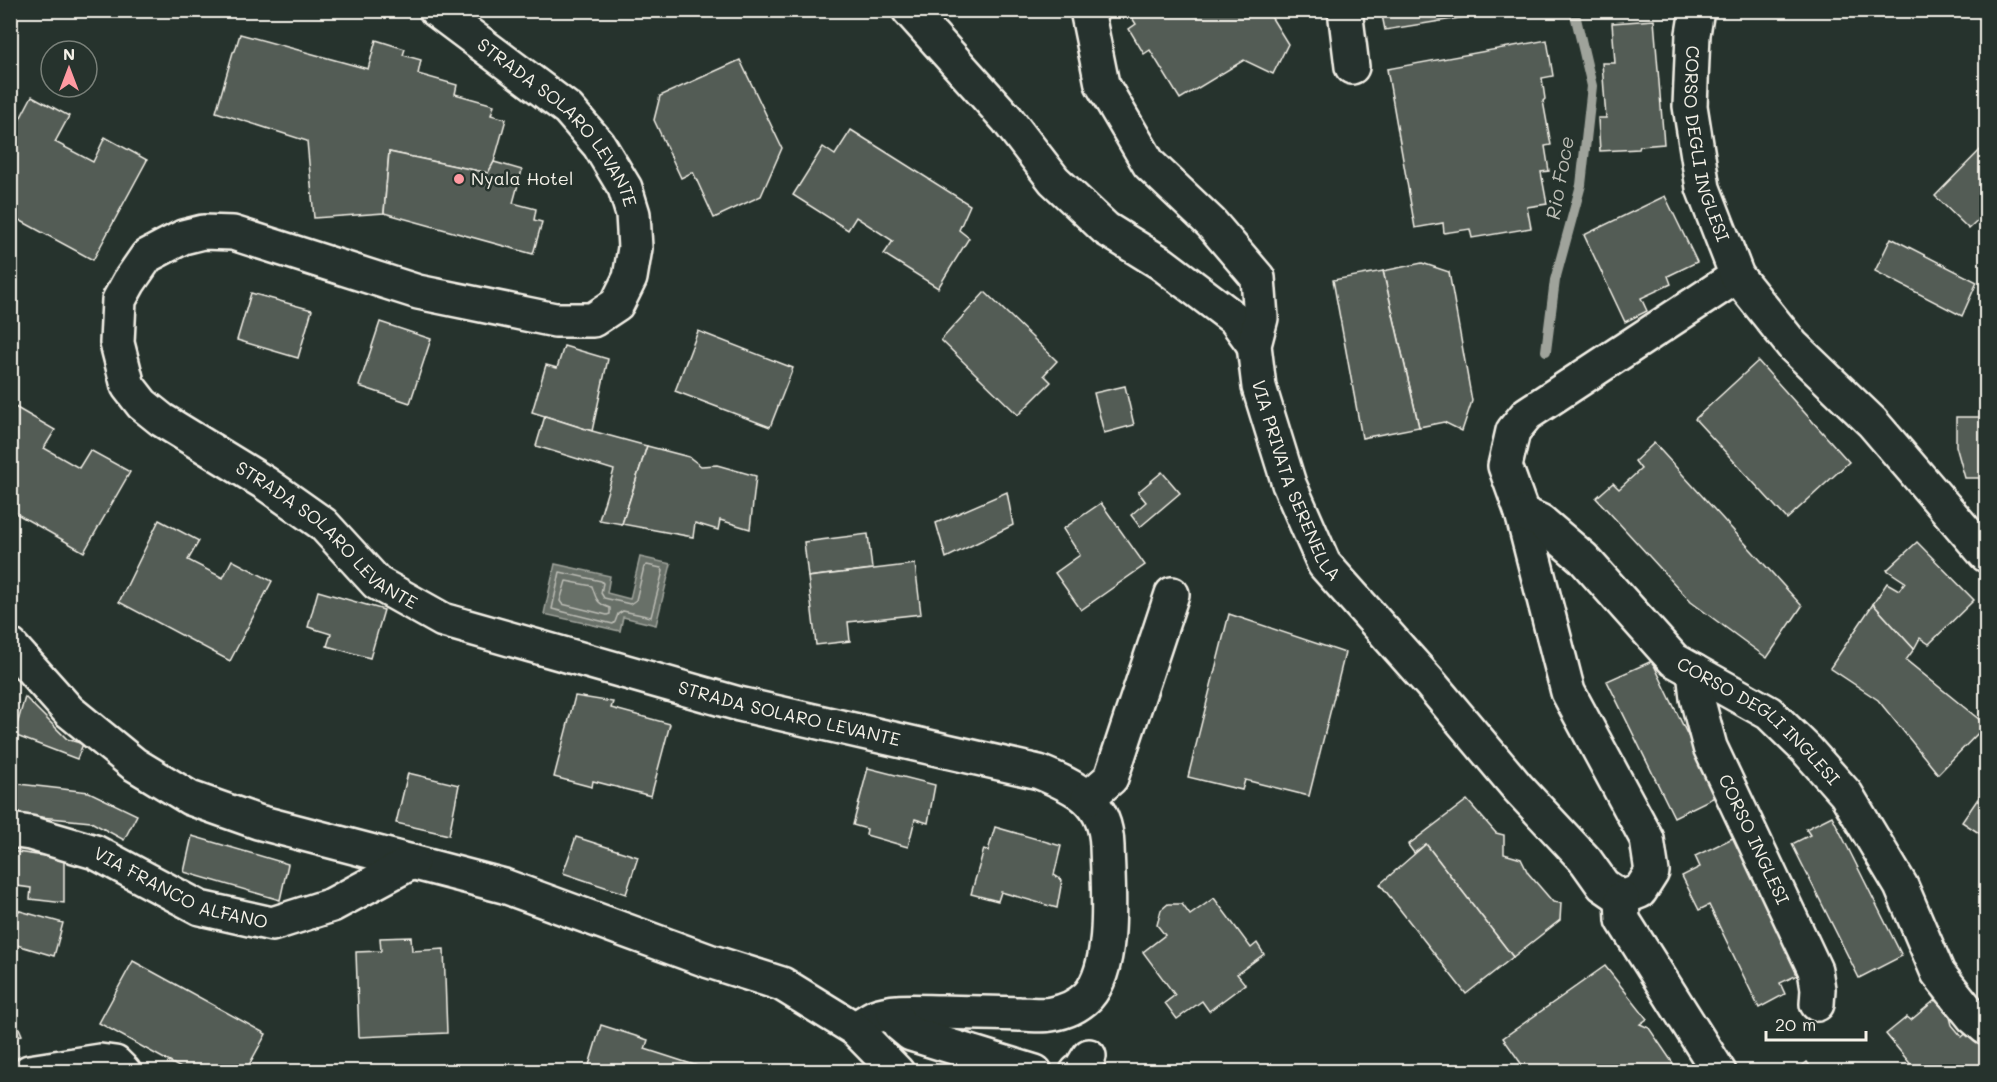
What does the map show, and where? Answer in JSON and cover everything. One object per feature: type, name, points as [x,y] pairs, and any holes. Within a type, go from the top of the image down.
[{"type":"street","name":"STRADA SOLARO LEVANTE","points":[[435,10],[568,109],[599,145],[625,188],[633,214],[635,248],[630,278],[617,304],[593,320],[555,320],[418,292],[233,233],[203,232],[183,237],[147,256],[119,300],[117,343],[128,386],[141,404],[162,420],[265,483],[323,524],[377,583],[442,620],[739,704],[1039,772],[1067,783],[1088,798],[1100,812],[1107,834],[1109,895],[1106,956],[1088,996],[1074,1007],[1050,1014],[894,1013],[875,1017],[855,1029]]},
{"type":"street","points":[[909,10],[1007,119],[1054,180],[1106,230],[1161,263],[1235,319],[1254,345]]},
{"type":"street","name":"VIA PRIVATA SERENELLA","points":[[1087,10],[1102,84],[1149,164],[1211,223],[1258,278],[1260,318],[1254,345],[1259,387],[1289,484],[1324,564],[1429,682],[1518,788],[1586,861],[1603,885],[1625,897]]},
{"type":"street","points":[[1345,10],[1352,67]]},
{"type":"street","name":"CORSO DEGLI INGLESI","points":[[1697,10],[1693,34],[1690,106],[1703,189],[1737,276],[1793,346],[1872,422],[1986,555]]},
{"type":"street","points":[[1719,1071],[1623,920],[1625,897],[1640,891],[1652,872],[1647,839],[1568,692],[1522,513],[1505,466],[1513,431],[1527,414],[1737,276]]},
{"type":"street","name":"CORSO DEGLI INGLESI","points":[[1522,513],[1540,521],[1583,558],[1674,660],[1769,713],[1806,749],[1846,794],[1901,886],[1938,973],[1973,1017],[1986,1028]]},
{"type":"street","points":[[1088,798],[1111,778],[1172,594]]},
{"type":"street","points":[[10,645],[69,711],[134,764],[190,798],[258,822],[504,886],[709,961],[783,984],[855,1029],[897,1071]]},
{"type":"street","name":"CORSO INGLESI","points":[[1694,671],[1697,698],[1710,747],[1815,970],[1818,989],[1817,1004]]},
{"type":"street","name":"VIA FRANCO ALFANO","points":[[10,830],[30,832],[95,852],[200,908],[272,924],[332,905],[412,862]]},
{"type":"street","points":[[894,1013],[899,1024],[911,1034],[1035,1071]]},
{"type":"street","points":[[29,1071],[79,1063],[115,1063],[124,1071]]},
{"type":"water","points":[[640,557],[671,564],[656,625],[623,617],[620,631],[544,614],[555,564],[610,576],[607,593],[630,599]]},
{"type":"building","points":[[1127,10],[1267,10],[1288,44],[1273,74],[1244,60],[1180,99],[1150,50],[1144,54],[1129,29],[1136,24]]},
{"type":"building","points":[[1381,10],[1490,10],[1490,13],[1385,30]]},
{"type":"building","points":[[1654,20],[1664,144],[1640,146],[1639,149],[1600,151],[1598,118],[1606,118],[1602,63],[1615,63],[1612,23]]},
{"type":"building","name":"Nyala Hotel","points":[[240,34],[368,69],[376,40],[405,49],[403,55],[421,60],[418,74],[457,85],[455,94],[494,105],[491,115],[506,119],[494,162],[488,173],[389,152],[384,213],[314,218],[307,141],[216,112]]},
{"type":"building","points":[[1547,40],[1553,76],[1542,78],[1545,99],[1543,101],[1551,145],[1545,146],[1549,171],[1541,172],[1547,204],[1527,207],[1531,228],[1472,238],[1470,229],[1444,233],[1443,223],[1415,228],[1387,69]]},
{"type":"building","points":[[740,60],[782,148],[761,196],[714,218],[693,172],[681,178],[654,120],[660,96]]},
{"type":"building","points":[[32,96],[69,116],[55,142],[93,162],[105,137],[147,160],[93,260],[10,215],[10,138]]},
{"type":"building","points":[[851,130],[970,205],[959,230],[969,238],[938,288],[884,254],[893,241],[856,217],[848,230],[793,195],[823,147],[835,155]]},
{"type":"building","points":[[1986,144],[1986,213],[1969,229],[1935,196]]},
{"type":"building","points":[[389,152],[488,173],[494,162],[522,170],[513,203],[536,209],[534,220],[542,222],[533,254],[384,213]]},
{"type":"building","points":[[1665,196],[1697,262],[1668,276],[1671,284],[1641,298],[1647,311],[1625,322],[1584,235]]},
{"type":"building","points":[[1891,238],[1977,282],[1962,316],[1875,271]]},
{"type":"building","points":[[1422,263],[1449,272],[1472,401],[1462,431],[1444,422],[1419,427],[1383,271]]},
{"type":"building","points":[[1383,271],[1419,427],[1362,438],[1333,280]]},
{"type":"building","points":[[985,292],[1057,361],[1044,375],[1051,382],[1018,415],[941,340]]},
{"type":"building","points":[[251,293],[312,310],[298,358],[237,340]]},
{"type":"building","points":[[380,322],[431,339],[410,403],[359,386]]},
{"type":"building","points":[[698,331],[793,368],[770,427],[675,391]]},
{"type":"building","points":[[564,346],[608,359],[592,431],[532,412],[546,365],[557,368]]},
{"type":"building","points":[[1758,361],[1849,462],[1787,519],[1695,419]]},
{"type":"building","points":[[1125,386],[1134,425],[1104,433],[1094,393]]},
{"type":"building","points":[[15,407],[55,430],[44,448],[79,468],[90,450],[130,472],[84,552],[10,510],[10,415]]},
{"type":"building","points":[[545,416],[647,446],[622,524],[599,520],[614,470],[536,446]]},
{"type":"building","points":[[1956,417],[1986,417],[1986,478],[1965,478],[1956,446]]},
{"type":"building","points":[[1654,443],[1802,606],[1767,658],[1691,602],[1596,498],[1613,483],[1619,489],[1641,469],[1635,461]]},
{"type":"building","points":[[647,446],[689,457],[701,466],[717,465],[756,476],[750,529],[720,520],[718,530],[695,523],[693,537],[622,524]]},
{"type":"building","points":[[1162,472],[1180,493],[1140,527],[1131,515],[1146,502],[1138,492]]},
{"type":"building","points":[[1007,492],[1013,525],[946,558],[936,523]]},
{"type":"building","points":[[1101,503],[1145,565],[1081,610],[1055,573],[1080,555],[1063,529]]},
{"type":"building","points":[[159,520],[199,541],[188,560],[223,578],[232,560],[272,581],[230,661],[119,602]]},
{"type":"building","points":[[868,534],[872,569],[808,577],[804,542]]},
{"type":"building","points":[[1917,542],[1974,600],[1929,644],[1920,638],[1914,649],[1873,604],[1887,583],[1899,590],[1905,582],[1887,570]]},
{"type":"building","points":[[915,564],[921,614],[848,622],[850,641],[816,645],[808,577]]},
{"type":"building","points":[[318,591],[384,610],[370,658],[327,646],[331,634],[308,627]]},
{"type":"building","points":[[1873,604],[1914,649],[1906,660],[1986,725],[1938,774],[1878,700],[1830,668]]},
{"type":"building","points":[[1229,614],[1345,653],[1309,796],[1245,780],[1242,790],[1188,777]]},
{"type":"building","points":[[1652,661],[1717,796],[1674,817],[1607,681]]},
{"type":"building","points":[[575,696],[613,702],[611,708],[670,724],[651,796],[593,781],[592,787],[554,777]]},
{"type":"building","points":[[25,697],[67,739],[83,744],[77,759],[14,735]]},
{"type":"building","points":[[868,768],[935,785],[928,823],[915,819],[908,847],[866,835],[867,829],[853,825]]},
{"type":"building","points":[[408,773],[459,785],[449,835],[396,823]]},
{"type":"building","points":[[10,783],[89,792],[137,815],[124,840],[91,822],[10,814]]},
{"type":"building","points":[[1986,787],[1986,832],[1985,837],[1962,822]]},
{"type":"building","points":[[1467,800],[1496,833],[1504,835],[1504,854],[1521,859],[1528,873],[1553,902],[1561,903],[1560,920],[1513,957],[1426,844],[1414,853],[1408,845]]},
{"type":"building","points":[[1832,816],[1902,956],[1859,978],[1792,844],[1810,835],[1806,829]]},
{"type":"building","points":[[995,827],[1061,846],[1054,875],[1062,880],[1057,908],[1001,892],[998,901],[971,894],[984,849],[988,851]]},
{"type":"building","points":[[1739,835],[1806,971],[1780,983],[1785,994],[1759,1008],[1709,905],[1699,910],[1682,876],[1700,867],[1695,856]]},
{"type":"building","points":[[192,836],[288,864],[280,900],[184,872]]},
{"type":"building","points":[[576,837],[638,857],[626,894],[563,873]]},
{"type":"building","points":[[1426,844],[1513,957],[1466,994],[1380,884]]},
{"type":"building","points":[[10,851],[64,859],[64,903],[30,899],[31,888],[10,885]]},
{"type":"building","points":[[1214,898],[1251,948],[1257,943],[1264,954],[1237,974],[1245,984],[1209,1011],[1202,1001],[1177,1019],[1165,1003],[1175,995],[1143,952],[1165,935],[1157,925],[1161,910],[1168,904],[1182,904],[1190,915]]},
{"type":"building","points":[[13,909],[63,923],[54,956],[10,943],[10,920]]},
{"type":"building","points":[[411,937],[412,951],[444,949],[447,1033],[359,1037],[356,952],[381,951],[380,938]]},
{"type":"building","points":[[133,961],[266,1034],[245,1072],[188,1072],[99,1023]]},
{"type":"building","points":[[1605,966],[1647,1019],[1640,1024],[1649,1028],[1679,1072],[1527,1072],[1503,1038]]},
{"type":"building","points":[[1935,1000],[1950,1017],[1952,1025],[1962,1037],[1972,1028],[1986,1045],[1986,1072],[1917,1072],[1886,1034],[1907,1017],[1911,1020]]},
{"type":"building","points":[[10,1007],[22,1035],[10,1040]]},
{"type":"building","points":[[601,1025],[648,1040],[645,1049],[716,1072],[587,1072]]},
{"type":"building","points":[[1807,1062],[1814,1072],[1794,1072]]},
{"type":"waterway","name":"Rio Foce","points":[[1546,351],[1555,280],[1581,185],[1592,86],[1574,10]]},
{"type":"place","name":"Nyala Hotel","points":[[459,179]]}]
